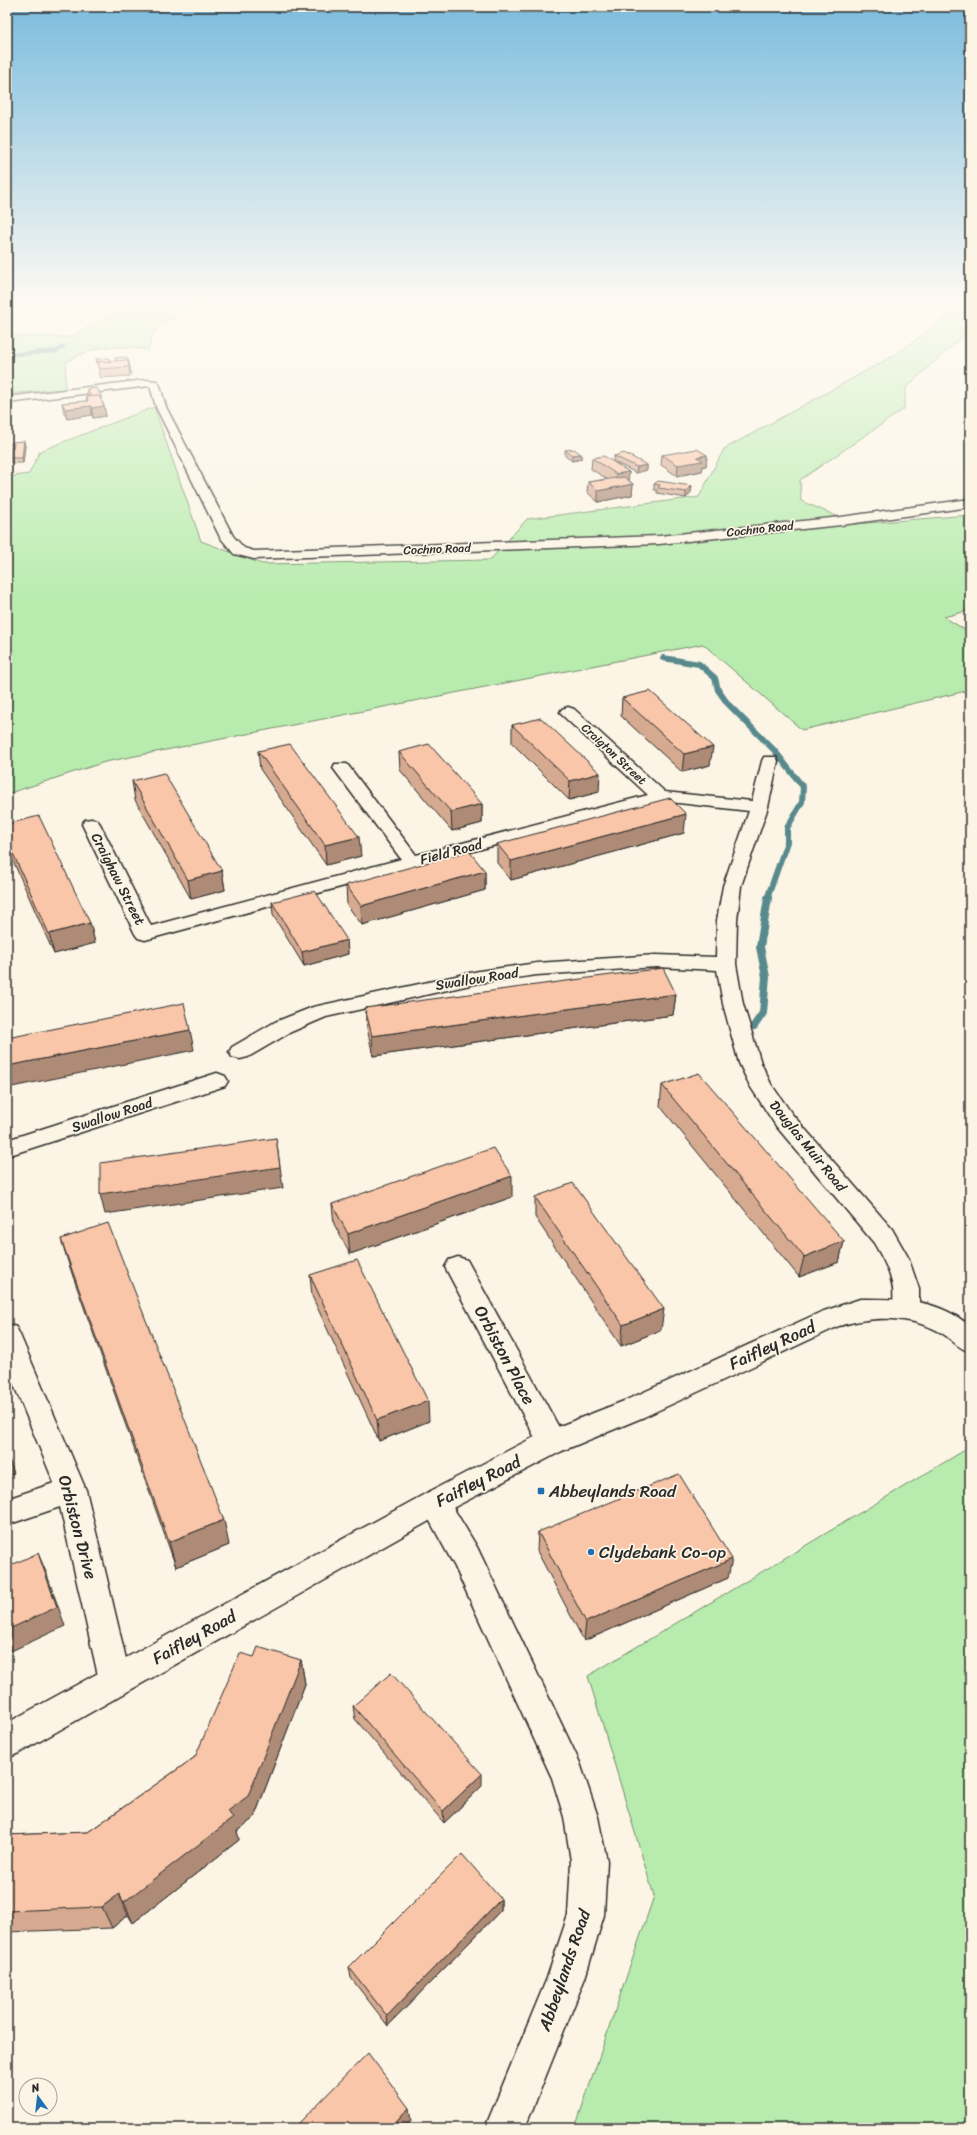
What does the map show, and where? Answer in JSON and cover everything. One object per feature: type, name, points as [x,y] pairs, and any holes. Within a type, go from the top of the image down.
[{"type":"street","name":"Cochno Road","points":[[160,405],[227,537],[239,551],[254,554],[659,540],[841,521],[970,504]]},
{"type":"street","name":"Craigton Street","points":[[568,712],[655,792],[658,798]]},
{"type":"street","name":"Douglas Muir Road","points":[[770,761],[759,807],[732,886],[727,920],[726,964],[733,1004],[750,1063],[761,1086],[784,1120],[883,1236],[899,1264],[906,1289],[906,1309]]},
{"type":"street","points":[[341,768],[412,862]]},
{"type":"street","name":"Field Road","points":[[146,934],[412,862],[658,798],[696,798],[759,807]]},
{"type":"street","name":"Craighaw Street","points":[[91,824],[146,934]]},
{"type":"street","name":"Swallow Road","points":[[240,1052],[283,1027],[320,1012],[478,977],[538,969],[617,963],[656,961],[726,964]]},
{"type":"street","name":"Swallow Road","points":[[7,1148],[217,1081]]},
{"type":"street","name":"Orbiston Place","points":[[458,1267],[552,1442]]},
{"type":"street","name":"Faifley Road","points":[[7,1741],[435,1503],[552,1442],[634,1409],[830,1319],[860,1309],[906,1309],[929,1314],[951,1325],[970,1341]]},
{"type":"street","name":"Orbiston Drive","points":[[7,1335],[71,1490],[115,1680]]},
{"type":"street","points":[[7,1512],[71,1490]]},
{"type":"street","name":"Abbeylands Road","points":[[435,1503],[466,1557],[568,1775],[581,1817],[589,1861],[586,1915],[566,1978],[505,2128]]},
{"type":"green space","points":[[805,405],[904,405],[904,409],[800,480],[801,501],[855,524],[970,515],[970,610],[944,617],[970,633],[970,690],[802,730],[703,644],[105,762],[7,794],[7,477],[29,474],[40,451],[154,407],[201,541],[262,564],[490,560],[527,519],[699,497],[724,449]]},
{"type":"green space","points":[[970,1447],[970,2128],[575,2128],[654,1896],[588,1676]]},
{"type":"building","points":[[63,405],[103,405],[104,406],[92,408],[91,406],[65,409]]},
{"type":"building","points":[[24,441],[22,458],[10,458],[11,448],[13,448],[14,444],[11,444],[12,442]]},
{"type":"building","points":[[574,449],[581,454],[572,455],[565,450]]},
{"type":"building","points":[[697,449],[707,455],[697,457],[703,461],[678,465],[662,455]]},
{"type":"building","points":[[624,453],[647,465],[637,467],[614,456]]},
{"type":"building","points":[[604,456],[629,472],[616,474],[592,458]]},
{"type":"building","points":[[624,477],[633,484],[598,491],[588,482]]},
{"type":"building","points":[[658,481],[692,486],[686,492],[658,488],[660,485],[654,484]]},
{"type":"building","points":[[650,691],[713,747],[684,754],[622,698]]},
{"type":"building","points":[[541,718],[600,773],[570,781],[512,725]]},
{"type":"building","points":[[290,744],[359,837],[325,845],[258,751]]},
{"type":"building","points":[[429,744],[482,804],[451,812],[399,752]]},
{"type":"building","points":[[164,773],[222,871],[188,880],[132,781]]},
{"type":"building","points":[[670,798],[686,814],[511,861],[497,844]]},
{"type":"building","points":[[39,816],[90,923],[49,934],[7,840],[7,824]]},
{"type":"building","points":[[469,851],[485,871],[361,906],[346,885]]},
{"type":"building","points":[[315,891],[347,940],[302,952],[272,902]]},
{"type":"building","points":[[663,968],[676,994],[372,1036],[365,1008]]},
{"type":"building","points":[[184,1003],[190,1030],[7,1066],[7,1038]]},
{"type":"building","points":[[699,1073],[844,1241],[804,1257],[662,1085]]},
{"type":"building","points":[[276,1138],[280,1167],[100,1194],[100,1163]]},
{"type":"building","points":[[493,1148],[512,1176],[348,1234],[332,1204]]},
{"type":"building","points":[[573,1183],[664,1309],[623,1325],[535,1197]]},
{"type":"building","points":[[108,1223],[224,1520],[169,1542],[61,1239]]},
{"type":"building","points":[[357,1260],[428,1401],[377,1420],[310,1275]]},
{"type":"building","points":[[679,1474],[732,1559],[586,1622],[538,1532]]},
{"type":"building","points":[[38,1553],[57,1607],[7,1630],[7,1567]]},
{"type":"building","points":[[258,1647],[301,1660],[248,1796],[228,1811],[233,1818],[124,1902],[119,1894],[102,1907],[7,1911],[7,1835],[88,1832],[195,1757],[240,1653],[254,1657]]},
{"type":"building","points":[[391,1673],[482,1774],[443,1811],[353,1706]]},
{"type":"building","points":[[462,1854],[501,1899],[387,2016],[349,1967]]},
{"type":"building","points":[[368,2053],[409,2108],[391,2128],[294,2128]]},
{"type":"waterway","points":[[663,658],[699,664],[715,678],[718,690],[728,704],[775,751],[803,787],[802,802],[787,828],[787,842],[767,899]]},
{"type":"waterway","points":[[754,1026],[763,1013],[766,977],[760,947],[768,898]]},
{"type":"place","name":"Abbeylands Road","points":[[541,1491]]},
{"type":"place","name":"Clydebank Co-op","points":[[591,1552]]}]
